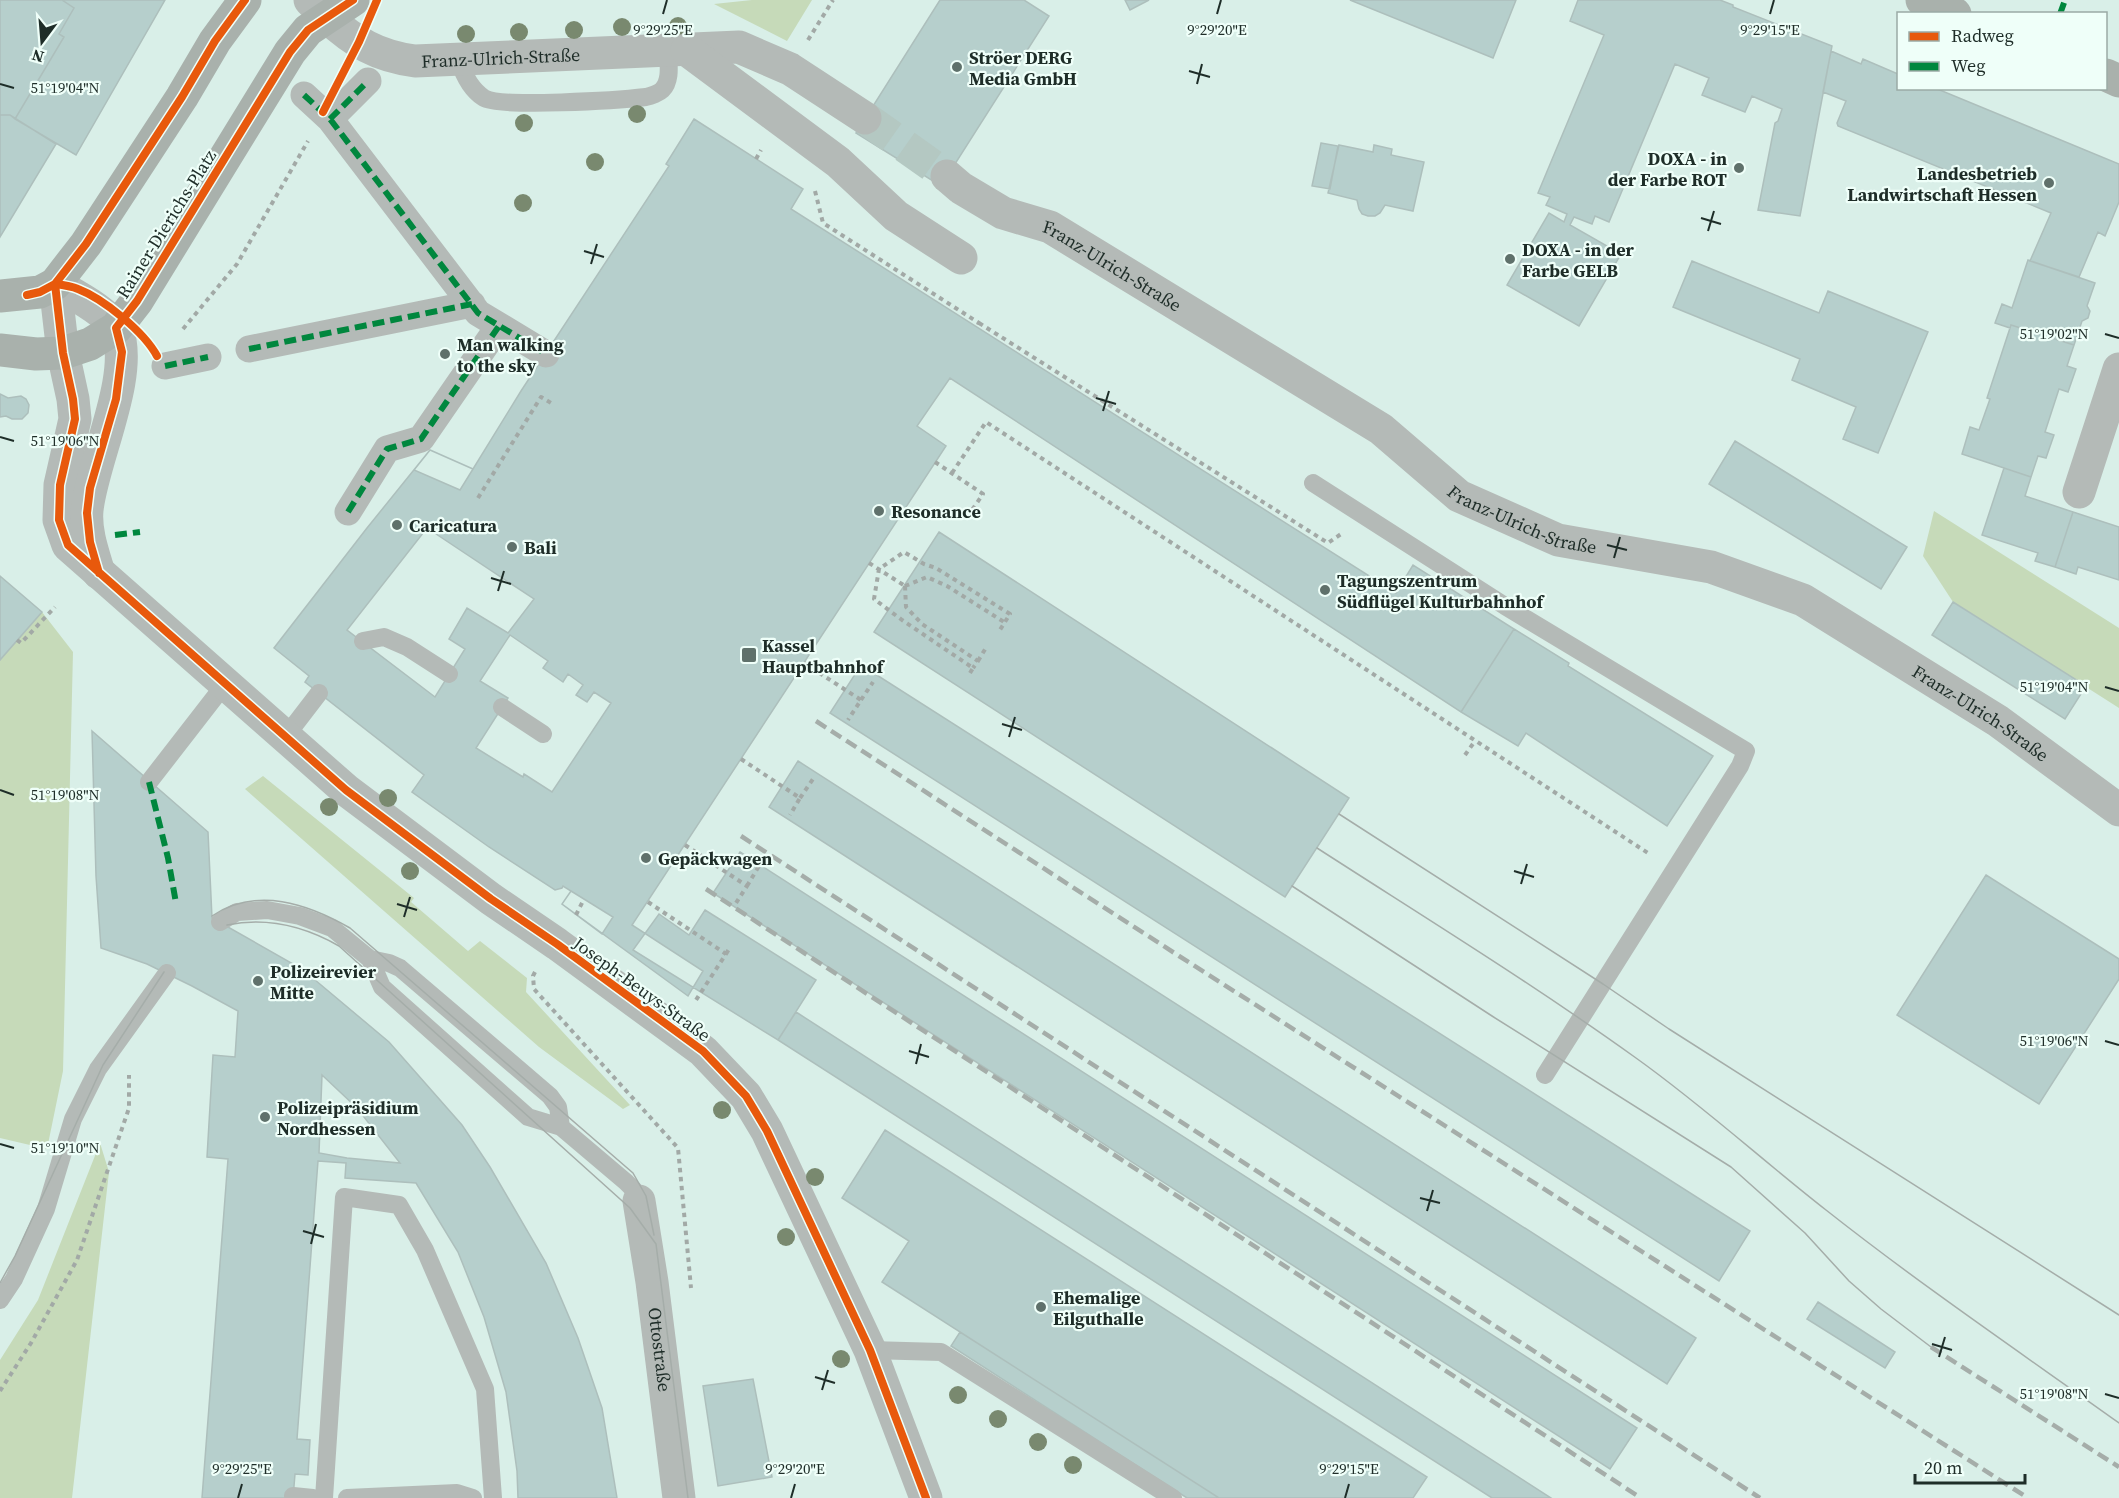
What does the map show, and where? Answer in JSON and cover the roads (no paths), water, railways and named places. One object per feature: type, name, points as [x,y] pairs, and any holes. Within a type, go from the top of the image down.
[{"type":"main road","points":[[27,292],[86,244],[182,97],[215,41],[244,0]]},
{"type":"main road","points":[[1922,0],[1950,12]]},
{"type":"main road","name":"Rainer-Dierichs-Platz","points":[[116,328],[138,301],[290,52],[332,4]]},
{"type":"main road","points":[[0,350],[36,354],[63,353],[90,344],[116,328]]},
{"type":"street","name":"Franz-Ulrich-Straße","points":[[332,4],[359,42],[392,58],[414,61],[740,46],[790,69],[865,118]]},
{"type":"street","points":[[677,50],[838,162],[896,216],[961,258]]},
{"type":"street","points":[[368,81],[319,109],[478,313],[546,354]]},
{"type":"street","name":"Franz-Ulrich-Straße","points":[[947,176],[961,188],[1003,213],[1050,227],[1381,429],[1459,496],[1558,540],[1711,567],[1803,600],[1998,721],[2119,810]]},
{"type":"street","name":"Rainer-Dierichs-Platz","points":[[27,292],[89,302],[116,328]]},
{"type":"street","points":[[27,292],[63,353],[73,399],[75,419],[60,485],[59,520],[68,545],[225,684]]},
{"type":"street","points":[[249,349],[472,304]]},
{"type":"street","points":[[348,513],[387,449],[421,439],[499,326]]},
{"type":"street","points":[[99,573],[90,542],[87,513],[90,488],[116,399],[122,351],[116,328]]},
{"type":"street","points":[[165,366],[208,357]]},
{"type":"street","points":[[2079,492],[2119,369]]},
{"type":"street","name":"Joseph-Beuys-Straße","points":[[225,684],[346,790],[490,899],[556,944],[702,1051],[746,1095],[767,1131],[870,1350],[926,1498]]},
{"type":"street","name":"Ottostraße","points":[[639,1201],[652,1281],[679,1498]]},
{"type":"lane","points":[[459,60],[465,78],[484,98],[507,103],[648,97],[662,90],[669,80],[677,50]]},
{"type":"lane","points":[[1313,483],[1505,606],[1746,751],[1740,766],[1675,871],[1545,1075]]},
{"type":"lane","points":[[363,641],[384,637],[407,647],[449,674]]},
{"type":"lane","points":[[149,782],[225,684]]},
{"type":"lane","points":[[286,736],[319,693]]},
{"type":"lane","points":[[502,707],[543,734]]},
{"type":"lane","points":[[220,922],[237,912],[267,910],[300,916],[332,928],[370,959],[400,968],[550,1096],[558,1107],[561,1127]]},
{"type":"lane","points":[[370,959],[382,987],[528,1117],[561,1127],[626,1182],[639,1201]]},
{"type":"lane","points":[[0,1300],[14,1279],[46,1209],[73,1119],[98,1069],[167,973]]},
{"type":"lane","points":[[324,1498],[344,1197],[399,1205],[425,1250],[484,1389],[493,1498]]},
{"type":"lane","points":[[870,1350],[941,1352],[1173,1498]]},
{"type":"lane","points":[[347,1498],[458,1493],[473,1498]]},
{"type":"lane","points":[[293,1496],[313,1498]]},
{"type":"tunnel","points":[[865,118],[947,176]]},
{"type":"tram line","points":[[1339,814],[1669,1029],[2119,1315]]},
{"type":"tram line","points":[[1317,848],[1518,977],[1636,1058],[1862,1238],[2119,1423]]},
{"type":"tram line","points":[[1292,886],[1731,1167],[1805,1233],[1849,1281],[1931,1347]]},
{"type":"tram line","points":[[212,916],[229,907],[264,900],[300,906],[350,928],[633,1173],[646,1196],[654,1235]]},
{"type":"tram line","points":[[227,925],[256,922],[284,925],[312,933],[339,946],[630,1208],[656,1244],[688,1498]]},
{"type":"tram line","points":[[0,1283],[15,1256],[103,1065],[164,972]]},
{"type":"railway","points":[[816,721],[1179,956],[2028,1498]]},
{"type":"railway","points":[[741,836],[1760,1498]]},
{"type":"railway","points":[[706,889],[1641,1498]]},
{"type":"railway","points":[[1931,1347],[2119,1467]]},
{"type":"place","name":"Ströer DERG Media GmbH","points":[[957,67]]},
{"type":"place","name":"DOXA - in der Farbe ROT","points":[[1739,168]]},
{"type":"place","name":"Landesbetrieb Landwirtschaft Hessen","points":[[2049,183]]},
{"type":"place","name":"DOXA - in der Farbe GELB","points":[[1510,259]]},
{"type":"place","name":"Man walking to the sky","points":[[445,354]]},
{"type":"place","name":"Resonance","points":[[879,511]]},
{"type":"place","name":"Caricatura","points":[[397,525]]},
{"type":"place","name":"Bali","points":[[512,547]]},
{"type":"place","name":"Tagungszentrum Südflügel Kulturbahnhof","points":[[1325,590]]},
{"type":"place","name":"Kassel Hauptbahnhof","points":[[749,655]]},
{"type":"place","name":"Gepäckwagen","points":[[646,858]]},
{"type":"place","name":"Polizeirevier Mitte","points":[[258,981]]},
{"type":"place","name":"Polizeipräsidium Nordhessen","points":[[265,1117]]},
{"type":"place","name":"Ehemalige Eilguthalle","points":[[1041,1307]]}]
